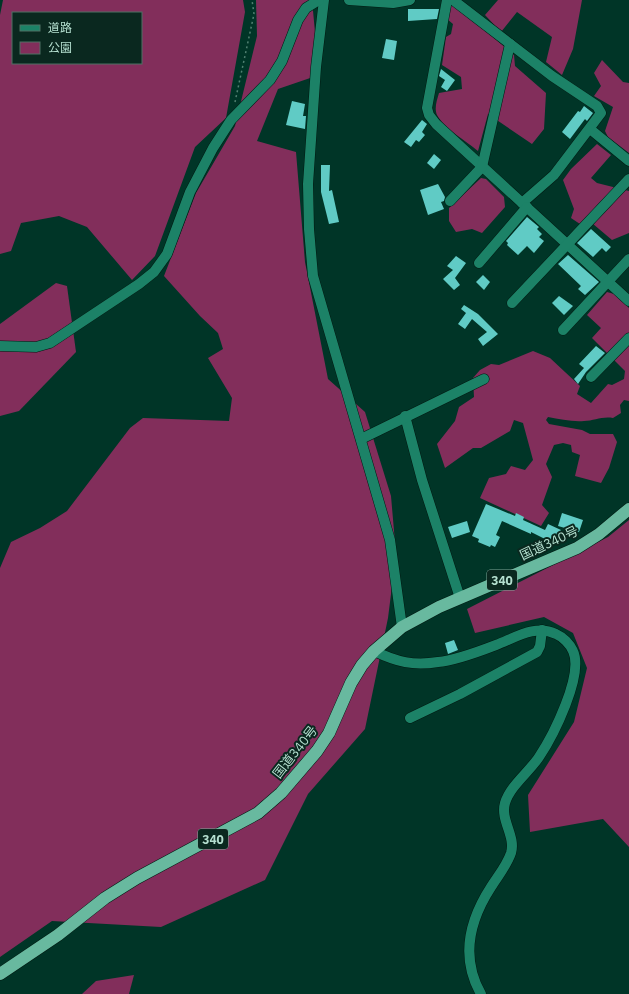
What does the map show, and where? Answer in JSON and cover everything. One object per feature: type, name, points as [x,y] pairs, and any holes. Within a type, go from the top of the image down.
[{"type":"highway","name":"国道340号","points":[[0,974],[58,935],[105,898],[138,878],[258,813],[281,793],[317,751],[329,733],[351,683],[374,651],[402,627],[460,598],[576,548],[599,534],[629,509]]},
{"type":"street","points":[[0,346],[36,347],[50,343],[127,292],[154,272],[167,254],[190,192],[213,148],[231,120],[270,80],[282,61],[298,20],[306,8],[319,0]]},
{"type":"street","points":[[324,0],[316,67],[308,184],[309,229],[313,276],[390,540],[402,627]]},
{"type":"street","points":[[350,0],[393,3],[410,0]]},
{"type":"street","points":[[447,0],[427,108],[429,116],[482,167],[629,301]]},
{"type":"street","points":[[453,0],[510,44],[597,106],[601,113],[554,175],[525,205],[479,264]]},
{"type":"street","points":[[450,201],[482,167],[510,44]]},
{"type":"street","points":[[590,129],[629,161]]},
{"type":"street","points":[[512,303],[629,179]]},
{"type":"street","points":[[563,330],[629,259]]},
{"type":"street","points":[[591,378],[629,338]]},
{"type":"street","points":[[361,439],[405,416],[484,379]]},
{"type":"street","points":[[405,416],[422,480],[460,598]]},
{"type":"street","points":[[374,651],[396,661],[415,664],[440,662],[495,645],[527,632],[542,630],[556,634],[571,647],[575,663],[574,680],[568,700],[539,757],[509,795],[505,804],[504,813],[512,844],[511,853],[482,900],[474,918],[469,935],[468,953],[471,972],[481,994]]},
{"type":"street","points":[[410,718],[460,694],[537,652],[540,646],[542,630]]},
{"type":"path","points":[[231,120],[254,14],[252,0]]},
{"type":"green space","points":[[3,0],[243,0],[245,12],[226,118],[195,147],[155,256],[132,280],[87,227],[59,216],[21,223],[11,251],[0,254],[0,15]]},
{"type":"green space","points":[[256,0],[312,0],[319,75],[278,89],[257,141],[296,152],[305,262],[328,379],[365,412],[391,496],[396,554],[388,618],[365,729],[308,794],[265,880],[161,927],[52,921],[0,957],[0,568],[11,542],[40,528],[67,511],[130,428],[143,418],[229,421],[232,398],[208,358],[223,349],[218,333],[200,316],[164,276],[196,193],[235,126],[257,36]]},
{"type":"green space","points":[[498,0],[582,0],[573,49],[562,75],[546,62],[552,37],[517,12],[501,32],[485,15]]},
{"type":"green space","points":[[455,5],[514,55],[515,66],[546,93],[544,129],[532,144],[488,114],[478,151],[444,124],[437,115],[436,107],[439,93],[462,89],[461,77],[442,65],[446,37],[451,34],[453,24],[447,19],[450,6]]},
{"type":"green space","points":[[602,60],[623,82],[629,83],[629,153],[608,137],[605,131],[613,107],[594,96],[601,86],[594,73]]},
{"type":"green space","points":[[597,144],[611,155],[591,178],[597,183],[629,191],[629,233],[612,240],[586,218],[580,224],[571,218],[574,209],[563,180],[571,169]]},
{"type":"green space","points":[[481,178],[486,179],[504,197],[505,207],[482,233],[472,229],[456,232],[449,221],[449,208]]},
{"type":"green space","points":[[56,283],[67,286],[76,352],[19,411],[0,416],[0,324]]},
{"type":"green space","points":[[607,292],[614,294],[629,308],[629,401],[624,400],[620,405],[621,413],[613,418],[580,421],[548,417],[546,420],[549,424],[582,430],[590,434],[613,434],[617,442],[609,468],[601,483],[575,476],[580,455],[572,452],[571,445],[563,443],[554,445],[546,464],[552,477],[542,505],[549,513],[541,526],[480,498],[489,478],[506,474],[511,466],[525,470],[533,460],[523,423],[514,420],[510,431],[481,448],[473,448],[445,468],[437,444],[455,421],[459,407],[474,397],[473,378],[480,370],[491,364],[499,365],[533,351],[550,358],[580,386],[577,394],[591,403],[608,384],[612,385],[624,379],[625,371],[592,338],[601,328],[587,315]]},
{"type":"green space","points":[[629,520],[629,847],[603,819],[530,832],[528,795],[574,722],[587,668],[573,633],[544,617],[475,633],[467,609],[608,537]]},
{"type":"green space","points":[[134,975],[129,994],[82,994],[96,981]]},
{"type":"building","points":[[408,9],[439,9],[437,19],[408,21]]},
{"type":"building","points":[[386,39],[397,41],[394,60],[382,58]]},
{"type":"building","points":[[441,69],[455,80],[447,91],[441,87],[445,80],[439,76]]},
{"type":"building","points":[[292,101],[305,104],[303,116],[306,116],[305,129],[286,125]]},
{"type":"building","points":[[584,106],[593,113],[587,121],[585,119],[570,139],[562,132],[578,111],[580,112]]},
{"type":"building","points":[[422,120],[427,124],[422,132],[425,135],[419,142],[416,140],[411,147],[404,142]]},
{"type":"building","points":[[434,154],[441,160],[434,169],[427,163]]},
{"type":"building","points":[[321,165],[330,165],[329,191],[332,190],[339,222],[329,224],[321,192]]},
{"type":"building","points":[[438,184],[445,197],[444,201],[441,202],[444,209],[428,215],[420,190]]},
{"type":"building","points":[[527,217],[539,227],[537,229],[542,234],[539,237],[544,241],[534,253],[527,246],[518,255],[507,245],[508,243],[506,241]]},
{"type":"building","points":[[591,229],[611,247],[606,252],[602,248],[593,257],[577,243]]},
{"type":"building","points":[[568,255],[599,282],[585,295],[578,289],[581,286],[558,264]]},
{"type":"building","points":[[456,256],[466,263],[455,278],[460,285],[454,290],[443,279],[453,270],[447,266]]},
{"type":"building","points":[[483,275],[490,282],[484,290],[476,282]]},
{"type":"building","points":[[559,296],[573,306],[564,315],[552,303]]},
{"type":"building","points":[[464,305],[478,314],[498,334],[483,346],[478,339],[487,332],[472,319],[465,329],[458,324],[466,313],[461,309]]},
{"type":"building","points":[[596,346],[605,353],[586,372],[578,384],[574,379],[584,368],[579,364]]},
{"type":"building","points":[[486,504],[515,516],[516,513],[524,517],[523,520],[545,530],[548,524],[561,530],[555,541],[546,537],[545,539],[531,532],[531,534],[502,521],[496,535],[500,537],[495,547],[491,545],[490,547],[478,542],[479,539],[472,536]]},
{"type":"building","points":[[562,513],[583,520],[579,532],[558,526]]},
{"type":"building","points":[[467,521],[470,532],[452,538],[448,527]]},
{"type":"building","points":[[454,640],[458,650],[448,654],[445,643]]}]
